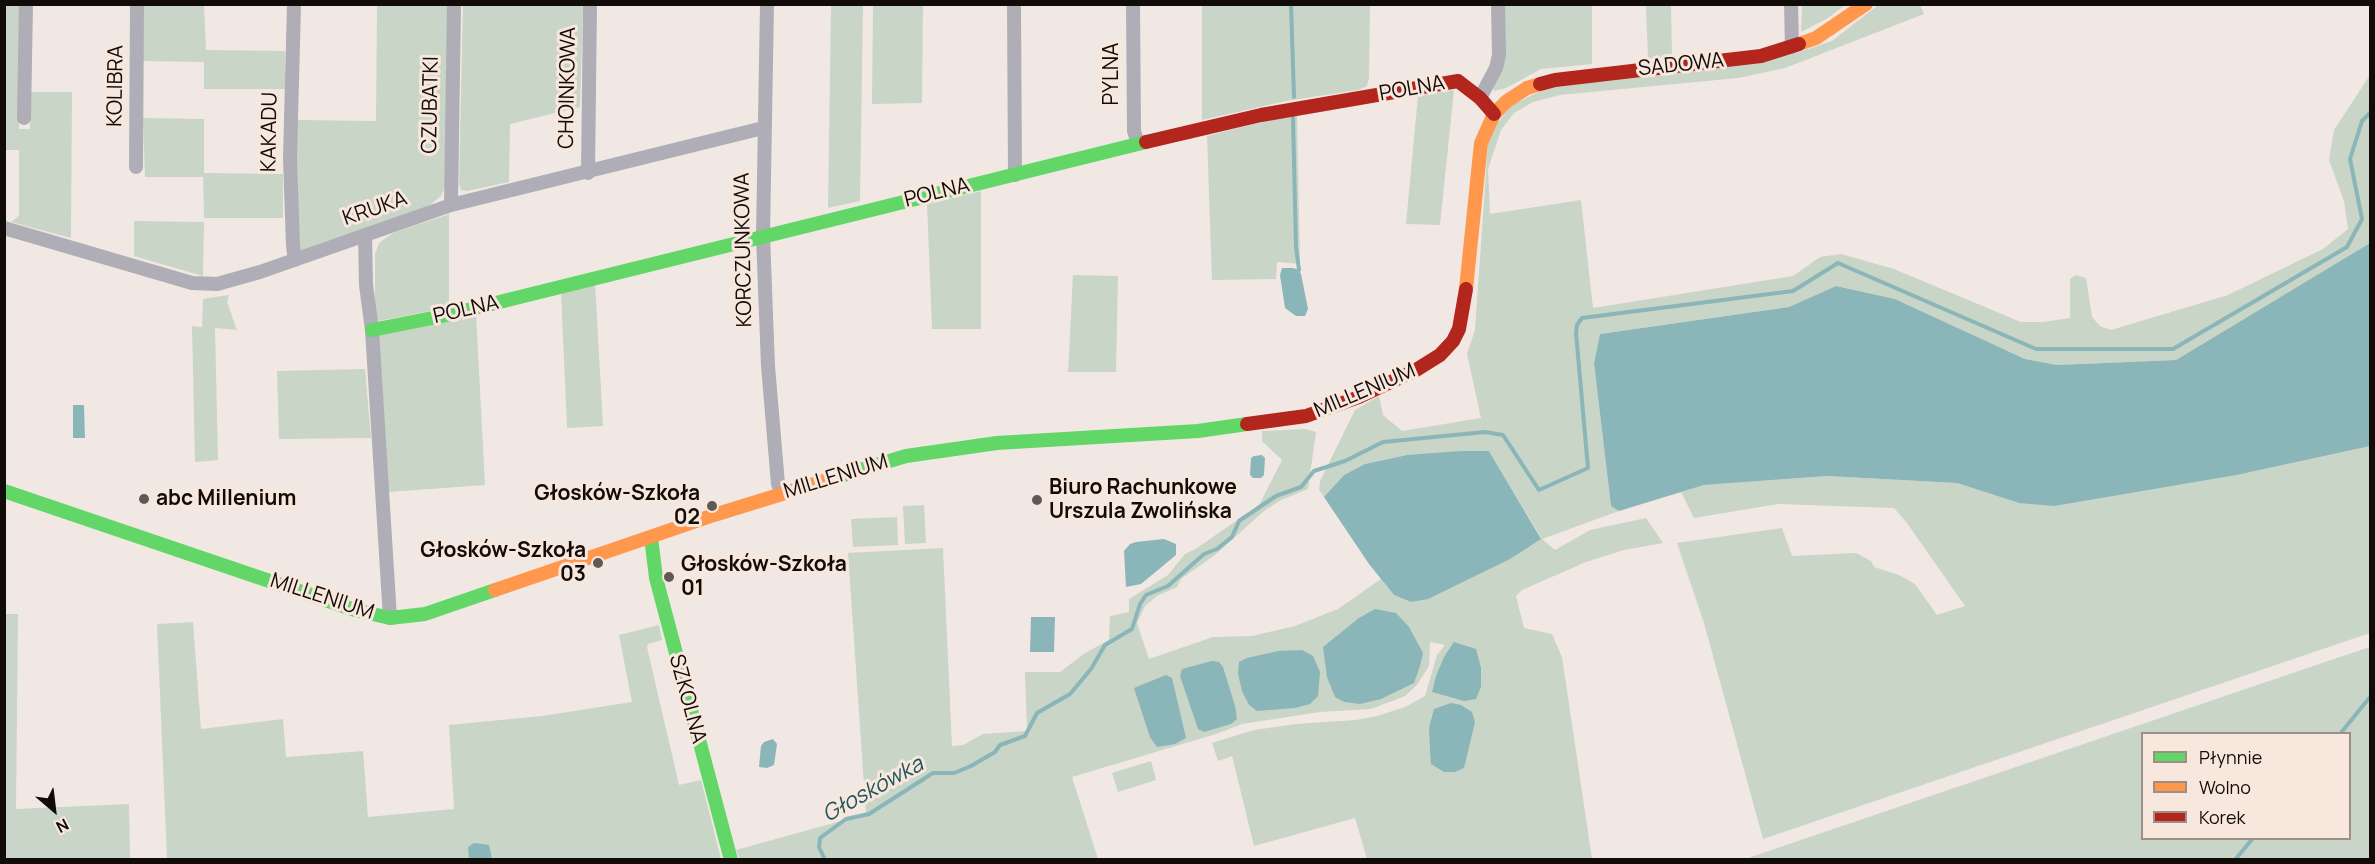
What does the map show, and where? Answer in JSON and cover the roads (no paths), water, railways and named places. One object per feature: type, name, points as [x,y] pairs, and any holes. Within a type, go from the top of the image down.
[{"type":"street","points":[[24,118],[26,4]]},
{"type":"street","name":"KOLIBRA","points":[[136,167],[137,4]]},
{"type":"street","name":"KAKADU","points":[[294,4],[290,158],[295,260]]},
{"type":"street","name":"CZUBATKI","points":[[451,205],[454,4]]},
{"type":"street","name":"CHOINKOWA","points":[[588,173],[590,4]]},
{"type":"street","name":"KORCZUNKOWA","points":[[767,4],[763,128],[763,236],[768,366],[778,483],[781,493]]},
{"type":"street","points":[[1014,4],[1015,175]]},
{"type":"street","name":"PYLNA","points":[[1133,4],[1134,131],[1138,144]]},
{"type":"street","points":[[1480,98],[1496,68],[1499,55],[1498,4]]},
{"type":"street","points":[[1791,4],[1792,47]]},
{"type":"street","name":"SADOWA","points":[[1494,114],[1520,92],[1555,80],[1750,57],[1792,47],[1826,32],[1866,4]]},
{"type":"street","name":"POLNA","points":[[372,330],[447,315],[1138,144],[1262,116],[1458,81],[1480,98],[1494,114]]},
{"type":"street","name":"MILLENIUM","points":[[4,490],[355,610],[390,618],[425,614],[781,493],[876,464],[926,452],[997,443],[1198,431],[1292,419],[1338,406],[1416,370],[1445,350],[1454,338],[1464,308],[1480,153],[1485,131],[1494,114]]},
{"type":"street","name":"KRUKA","points":[[4,228],[192,283],[217,284],[260,272],[451,205],[763,128]]},
{"type":"street","points":[[365,235],[366,285],[372,330],[390,618]]},
{"type":"street","name":"SZKOLNA","points":[[651,537],[656,578],[731,860]]},
{"type":"water","points":[[2370,243],[2370,446],[2236,475],[2054,506],[2019,503],[1957,483],[1827,476],[1704,485],[1619,511],[1611,506],[1594,363],[1600,334],[1789,307],[1836,286],[1895,299],[2025,359],[2057,365],[2176,360]]},
{"type":"water","points":[[1282,268],[1293,268],[1299,270],[1301,274],[1308,309],[1305,316],[1296,316],[1285,308],[1280,275]]},
{"type":"water","points":[[73,405],[84,405],[85,438],[73,438]]},
{"type":"water","points":[[1489,451],[1541,539],[1510,559],[1428,599],[1411,602],[1394,595],[1369,564],[1324,497],[1344,475],[1365,464],[1407,455]]},
{"type":"water","points":[[1262,455],[1265,458],[1264,475],[1261,478],[1253,478],[1250,475],[1251,458]]},
{"type":"water","points":[[1164,539],[1176,544],[1176,555],[1141,584],[1126,587],[1124,551],[1130,544],[1136,542]]},
{"type":"water","points":[[1375,609],[1396,613],[1409,627],[1423,653],[1420,666],[1414,683],[1381,699],[1360,704],[1344,702],[1335,697],[1327,677],[1323,647],[1359,618]]},
{"type":"water","points":[[1031,617],[1055,617],[1054,652],[1030,652]]},
{"type":"water","points":[[1454,642],[1476,649],[1481,668],[1481,687],[1476,699],[1464,701],[1432,692],[1444,657]]},
{"type":"water","points":[[1302,650],[1313,656],[1320,672],[1318,696],[1310,704],[1295,708],[1257,711],[1249,705],[1242,691],[1238,674],[1239,662],[1278,651]]},
{"type":"water","points":[[1212,661],[1219,662],[1223,667],[1237,719],[1231,724],[1204,732],[1198,729],[1180,676],[1182,669]]},
{"type":"water","points":[[1166,675],[1172,678],[1186,738],[1175,744],[1157,747],[1150,737],[1134,688]]},
{"type":"water","points":[[1451,703],[1461,705],[1472,712],[1475,722],[1464,768],[1455,772],[1444,772],[1431,764],[1429,728],[1434,709]]},
{"type":"water","points":[[773,739],[777,744],[774,765],[767,768],[759,767],[761,746],[764,742]]},
{"type":"water","points":[[474,843],[489,845],[492,859],[469,859],[468,847]]},
{"type":"waterway","points":[[1291,4],[1294,97]]},
{"type":"waterway","name":"Głoskówka","points":[[825,860],[819,847],[820,838],[846,819],[869,814],[933,773],[954,773],[995,752],[1000,745],[1025,736],[1037,713],[1070,694],[1091,669],[1105,645],[1132,629],[1140,604],[1146,595],[1168,586],[1204,554],[1217,549],[1232,537],[1239,521],[1276,496],[1301,487],[1314,471],[1345,461],[1383,442],[1485,432],[1503,435],[1539,490],[1588,468],[1576,333],[1577,325],[1582,318],[1793,291],[1838,263],[2036,349],[2173,349],[2347,247],[2362,219],[2350,159],[2362,121],[2370,113]]},
{"type":"waterway","points":[[1293,118],[1296,247],[1299,270]]},
{"type":"waterway","points":[[2342,732],[2370,697]]},
{"type":"waterway","points":[[2235,860],[2251,840]]},
{"type":"place","name":"abc Millenium","points":[[144,499]]},
{"type":"place","name":"Biuro Rachunkowe Urszula Zwolińska","points":[[1037,500]]},
{"type":"place","name":"Głosków-Szkoła 02","points":[[712,506]]},
{"type":"place","name":"Głosków-Szkoła 03","points":[[598,563]]},
{"type":"place","name":"Głosków-Szkoła 01","points":[[669,577]]}]
